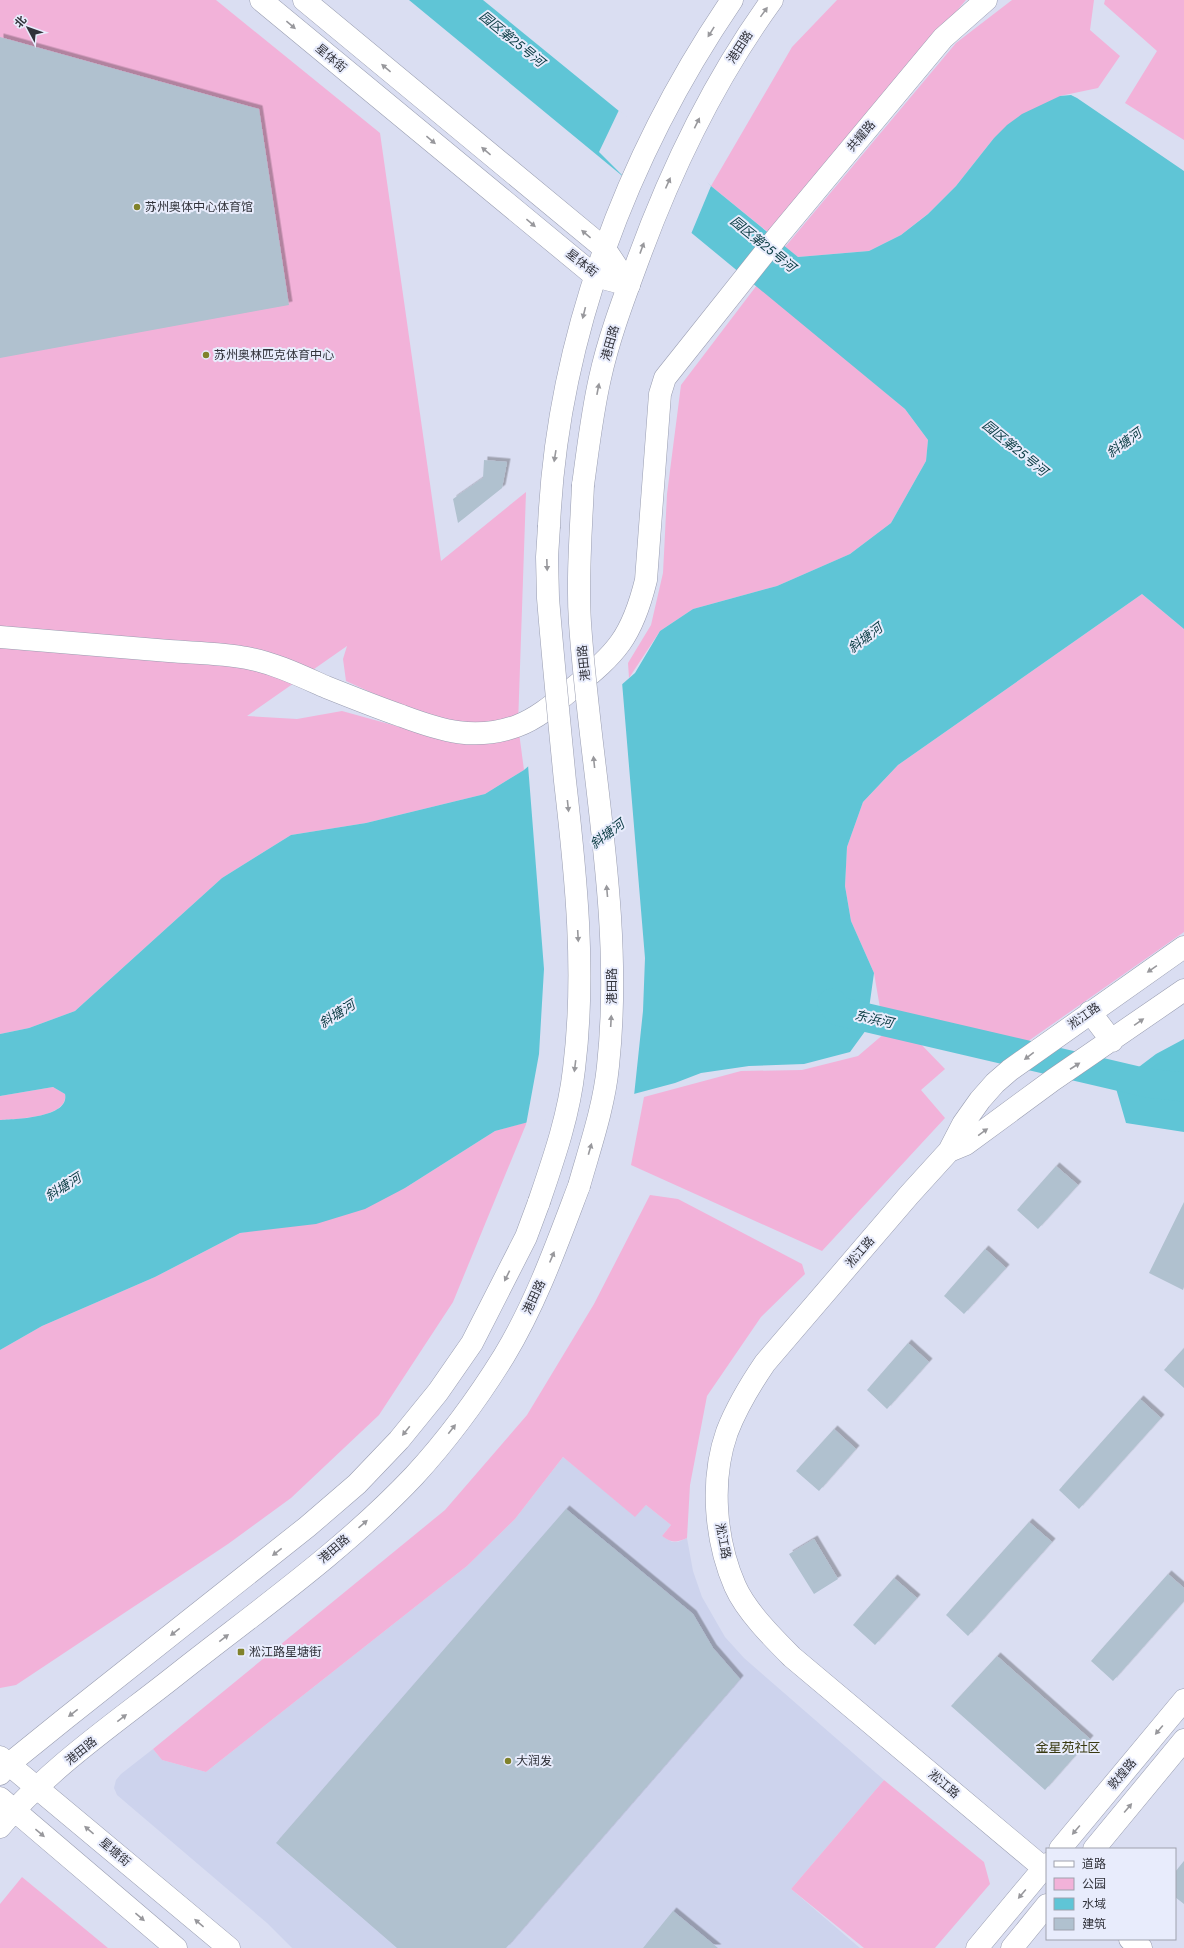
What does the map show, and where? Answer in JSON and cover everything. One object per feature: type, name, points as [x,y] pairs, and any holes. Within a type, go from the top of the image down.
[{"type":"main road","name":"星体街","points":[[261,0],[595,276],[629,285]]},
{"type":"main road","name":"星体街","points":[[304,0],[604,249],[629,285]]},
{"type":"main road","points":[[3,1765],[307,1527],[357,1484],[399,1440],[438,1392],[472,1343],[526,1237],[557,1151],[570,1095],[577,1046],[580,998],[574,865],[548,598],[547,557],[550,484],[562,411],[571,362],[604,249],[653,137],[682,80],[732,0]]},
{"type":"main road","name":"港田路","points":[[37,1788],[89,1744],[323,1559],[372,1517],[414,1476],[468,1409],[504,1355],[534,1298],[555,1250],[579,1186],[598,1119],[608,1067],[612,976],[606,880],[580,623],[579,578],[583,485],[590,427],[601,376],[629,285],[657,207],[679,158],[709,98],[772,0]]},
{"type":"main road","name":"共耀路","points":[[0,637],[246,658],[292,672],[364,702],[436,729],[470,734],[496,732],[518,726],[543,712],[604,664],[620,645],[632,625],[641,602],[646,580],[660,394],[665,378],[778,236],[943,38],[986,0]]},
{"type":"main road","name":"淞江路","points":[[1046,1868],[792,1657],[761,1625],[736,1587],[722,1545],[716,1499],[719,1471],[727,1434],[747,1389],[775,1351],[909,1195],[949,1151],[963,1124],[980,1100],[995,1083],[1048,1042],[1184,947]]},
{"type":"main road","name":"淞江路","points":[[949,1151],[966,1144],[1053,1080],[1104,1047],[1184,990]]},
{"type":"main road","points":[[1090,1012],[1104,1047]]},
{"type":"main road","name":"敦煌路","points":[[1061,1848],[1184,1700]]},
{"type":"main road","points":[[1095,1848],[1184,1740]]},
{"type":"main road","name":"星塘街","points":[[3,1765],[37,1788],[229,1948]]},
{"type":"main road","points":[[0,1827],[7,1804],[37,1788]]},
{"type":"main road","points":[[7,1804],[176,1948]]},
{"type":"main road","points":[[978,1948],[1046,1868]]},
{"type":"main road","points":[[1012,1948],[1046,1906]]},
{"type":"main road","points":[[1131,1940],[1141,1948]]},
{"type":"shaded area","points":[[563,1457],[635,1516],[646,1505],[671,1525],[662,1536],[672,1542],[678,1542],[687,1538],[693,1571],[702,1597],[725,1637],[744,1658],[884,1780],[791,1889],[860,1948],[292,1948],[267,1923],[117,1795],[114,1788],[116,1780],[121,1774],[153,1749],[162,1760],[206,1772],[467,1566],[515,1519]]},
{"type":"green space","name":"苏州奥林匹克体育中心","points":[[0,0],[216,0],[380,133],[441,561],[526,492],[518,725],[524,770],[485,794],[366,823],[291,835],[222,878],[75,1011],[29,1028],[0,1034]],"holes":[[[347,646],[343,659],[346,681],[381,697],[462,726],[418,732],[342,711],[297,719],[247,716]]]},
{"type":"green space","points":[[837,0],[966,0],[769,233],[711,186],[792,47]]},
{"type":"green space","points":[[1012,0],[1094,0],[1090,30],[1120,56],[1098,88],[1060,96],[994,138],[956,186],[929,213],[901,235],[869,251],[798,257],[785,247],[956,43]]},
{"type":"green space","points":[[1105,0],[1184,0],[1184,140],[1125,103],[1157,51],[1104,4]]},
{"type":"green space","points":[[757,285],[905,409],[928,440],[926,461],[891,523],[850,554],[777,586],[693,609],[660,631],[629,678],[628,663],[651,625],[663,573],[667,494],[681,385]]},
{"type":"green space","points":[[1142,594],[1184,629],[1184,932],[1024,1044],[880,1008],[874,973],[851,921],[845,886],[847,847],[863,802],[898,765]]},
{"type":"green space","points":[[885,1033],[914,1037],[945,1069],[921,1090],[945,1118],[822,1251],[631,1165],[644,1097],[741,1071],[802,1070],[858,1056]]},
{"type":"green space","points":[[53,1087],[65,1094],[64,1102],[59,1108],[40,1116],[0,1120],[0,1096]]},
{"type":"green space","points":[[527,1122],[453,1302],[379,1415],[291,1498],[228,1544],[16,1685],[0,1688],[0,1350],[42,1326],[155,1277],[240,1233],[257,1230],[405,1188],[495,1131]]},
{"type":"green space","points":[[650,1195],[678,1199],[802,1264],[805,1274],[761,1317],[707,1396],[690,1485],[687,1538],[674,1542],[665,1538],[662,1536],[671,1525],[646,1505],[635,1517],[563,1457],[515,1519],[467,1566],[206,1772],[162,1760],[153,1749],[445,1510],[527,1415],[594,1304]]},
{"type":"green space","points":[[884,1780],[984,1862],[990,1884],[935,1948],[864,1948],[791,1889]]},
{"type":"green space","points":[[22,1877],[108,1948],[0,1948],[0,1904]]},
{"type":"water","points":[[409,0],[483,0],[798,257],[869,251],[901,235],[928,214],[956,186],[994,138],[1007,125],[1022,114],[1060,96],[1071,95],[1077,98],[1184,171],[1184,629],[1142,594],[898,765],[863,802],[847,847],[845,886],[851,921],[874,973],[866,1030],[850,1052],[804,1064],[749,1066],[701,1073],[675,1083],[495,1131],[405,1188],[365,1209],[316,1224],[240,1233],[155,1277],[42,1326],[0,1350],[0,1120],[28,1118],[51,1113],[59,1108],[64,1102],[65,1094],[53,1087],[0,1096],[0,1034],[29,1028],[75,1011],[222,878],[291,835],[366,823],[485,794],[524,770],[635,673],[660,631],[693,609],[777,586],[850,554],[891,523],[926,461],[928,440],[905,409]]},
{"type":"water","points":[[1184,1039],[1184,1132],[1126,1123],[1115,1085],[1156,1054]]},
{"type":"pier","points":[[619,110],[695,170],[711,186],[691,234],[633,186],[599,152]]},
{"type":"pier","points":[[622,682],[645,958],[643,1011],[634,1096],[526,1125],[539,1054],[544,969],[528,765]]},
{"type":"building","name":"苏州奥体中心体育馆","points":[[0,37],[259,109],[289,305],[0,358]]},
{"type":"building","points":[[484,460],[507,462],[502,488],[458,523],[453,499],[483,478]]},
{"type":"building","points":[[1056,1166],[1078,1185],[1038,1229],[1017,1210]]},
{"type":"building","points":[[1184,1202],[1184,1287],[1183,1290],[1149,1273]]},
{"type":"building","points":[[985,1249],[1006,1268],[964,1314],[944,1296]]},
{"type":"building","points":[[908,1343],[929,1362],[887,1409],[867,1390]]},
{"type":"building","points":[[1184,1348],[1184,1388],[1164,1370]]},
{"type":"building","points":[[1140,1399],[1161,1418],[1079,1509],[1059,1490]]},
{"type":"building","points":[[834,1429],[856,1449],[819,1491],[796,1471]]},
{"type":"building","name":"大润发","points":[[566,1509],[693,1614],[713,1648],[740,1679],[506,1948],[397,1948],[276,1843]]},
{"type":"building","points":[[1029,1522],[1052,1542],[968,1636],[946,1615]]},
{"type":"building","points":[[814,1539],[838,1579],[814,1594],[789,1554]]},
{"type":"building","points":[[1168,1574],[1184,1588],[1184,1601],[1113,1681],[1091,1661]]},
{"type":"building","points":[[894,1578],[917,1598],[875,1645],[853,1625]]},
{"type":"building","points":[[997,1656],[1090,1739],[1045,1790],[951,1706]]},
{"type":"building","points":[[1184,1861],[1184,1904],[1176,1898],[1176,1871]]},
{"type":"building","points":[[673,1911],[718,1948],[643,1948]]},
{"type":"waterway","name":"东浜河","points":[[832,1003],[838,1011],[1147,1083],[1184,1087]]},
{"type":"place","name":"苏州奥体中心体育馆","points":[[137,207]]},
{"type":"place","name":"苏州奥林匹克体育中心","points":[[206,355]]},
{"type":"place","name":"淞江路星塘街","points":[[241,1652]]},
{"type":"place","name":"大润发","points":[[508,1761]]},
{"type":"district","name":"金星苑社区","points":[[1068,1747]]},
{"type":"water label","name":"园区第25号河","points":[[512,39]]},
{"type":"water label","name":"园区第25号河","points":[[763,244]]},
{"type":"water label","name":"斜塘河","points":[[1124,443]]},
{"type":"water label","name":"园区第25号河","points":[[1015,448]]},
{"type":"water label","name":"斜塘河","points":[[865,638]]},
{"type":"water label","name":"斜塘河","points":[[607,834]]},
{"type":"water label","name":"斜塘河","points":[[337,1014]]},
{"type":"water label","name":"斜塘河","points":[[63,1187]]}]
